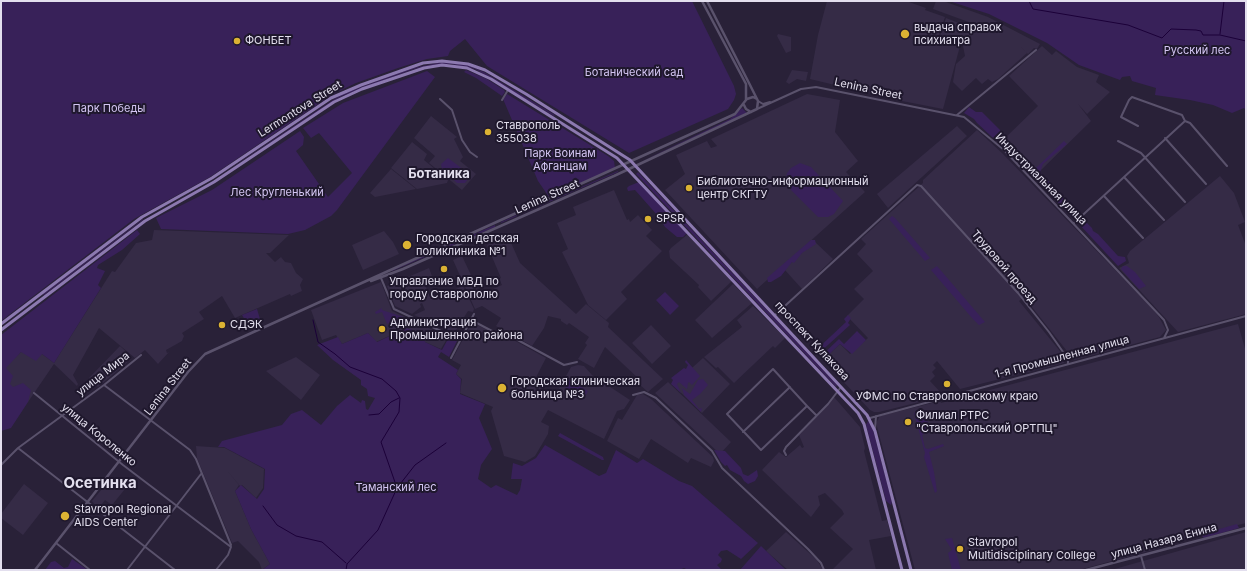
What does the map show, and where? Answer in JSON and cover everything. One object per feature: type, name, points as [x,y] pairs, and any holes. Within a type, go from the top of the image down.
[{"type":"main road","points":[[702,1],[743,79],[747,90],[744,104],[747,111],[752,112],[757,109],[758,100],[707,1]]},
{"type":"main road","name":"Lermontova Street","points":[[1,324],[142,217],[212,178],[331,98],[361,85],[432,62],[451,61],[476,66],[558,114],[633,162]]},
{"type":"main road","name":"Lermontova Street","points":[[1,330],[145,221],[214,182],[334,102],[353,93],[414,71],[437,66],[458,66],[475,71],[613,155],[625,166]]},
{"type":"main road","points":[[746,100],[750,97],[758,100]]},
{"type":"main road","name":"Lenina Street","points":[[381,276],[727,119],[735,114],[744,104]]},
{"type":"main road","name":"Lenina Street","points":[[35,570],[193,366],[205,354],[367,282],[636,166],[752,112]]},
{"type":"main road","points":[[554,119],[558,114]]},
{"type":"main road","name":"проспект Кулакова","points":[[633,162],[867,415],[873,417],[875,431],[912,570]]},
{"type":"main road","name":"проспект Кулакова","points":[[625,166],[837,391],[863,422],[902,570]]},
{"type":"main road","points":[[212,178],[214,182]]},
{"type":"main road","points":[[41,294],[44,298]]},
{"type":"main road","points":[[863,422],[873,417]]},
{"type":"main road","points":[[886,508],[895,506]]},
{"type":"main road","name":"улица Назара Енина","points":[[1086,570],[1246,528]]},
{"type":"main road","points":[[897,548],[906,546]]},
{"type":"street","points":[[957,115],[1036,50]]},
{"type":"street","name":"Lenina Street","points":[[757,109],[805,88],[816,87],[957,115]]},
{"type":"street","points":[[502,100],[508,90]]},
{"type":"street","points":[[1138,126],[1121,117],[1132,97],[1182,115],[1185,122],[1190,124],[1227,166]]},
{"type":"street","points":[[440,99],[452,110],[462,140],[470,152],[477,157]]},
{"type":"street","name":"Lenina Street","points":[[758,100],[766,103],[777,100]]},
{"type":"street","name":"Индустриальная улица","points":[[957,115],[970,121],[1001,148],[1164,320],[1168,330],[1164,338]]},
{"type":"street","points":[[1074,224],[1165,138],[1185,122]]},
{"type":"street","points":[[1165,138],[1206,184]]},
{"type":"street","points":[[1118,141],[1139,151],[1185,202]]},
{"type":"street","points":[[1124,177],[1164,220]]},
{"type":"street","name":"Трудовой проезд","points":[[775,315],[913,187],[917,185],[921,186],[1041,322],[1068,359],[1068,364]]},
{"type":"street","points":[[1104,196],[1143,238]]},
{"type":"street","points":[[381,276],[394,309],[460,340]]},
{"type":"street","points":[[451,358],[474,314]]},
{"type":"street","name":"1-я Промышленная улица","points":[[873,417],[1246,316]]},
{"type":"street","points":[[471,320],[494,332],[502,331],[562,364],[567,365],[577,362]]},
{"type":"street","name":"улица Мира","points":[[1,465],[18,448],[104,385],[141,355]]},
{"type":"street","points":[[808,406],[761,450],[727,414],[773,369],[790,388],[808,406],[816,415]]},
{"type":"street","points":[[104,385],[190,450],[232,547],[228,555],[216,570]]},
{"type":"street","points":[[786,455],[784,452],[786,447],[828,404],[837,391],[842,387]]},
{"type":"street","points":[[743,432],[790,388]]},
{"type":"street","points":[[633,396],[644,392],[656,398],[712,451],[722,468],[808,549],[821,563],[824,570]]},
{"type":"street","name":"улица Короленко","points":[[34,393],[119,462],[232,547]]},
{"type":"street","points":[[875,421],[882,414]]},
{"type":"street","points":[[873,417],[875,421],[875,431]]},
{"type":"street","points":[[18,448],[175,570]]},
{"type":"street","points":[[127,570],[201,474]]},
{"type":"street","points":[[56,543],[90,570]]},
{"type":"street","points":[[1141,556],[1145,570]]},
{"type":"shaded area","points":[[827,1],[906,1],[945,17],[938,37],[960,46],[943,109],[897,100],[810,79],[818,35]]},
{"type":"shaded area","points":[[936,1],[943,1],[988,17],[1040,44],[1037,49],[1034,48],[1028,54],[1027,53],[998,79],[992,82],[988,79],[982,84],[976,78],[962,91],[953,82],[956,64],[965,56],[963,46],[940,36],[946,18],[964,25],[976,26],[997,35],[974,24],[933,9]]},
{"type":"shaded area","points":[[778,34],[791,37],[791,51],[786,53],[777,36]]},
{"type":"shaded area","points":[[1042,46],[1052,55],[1056,51],[1077,67],[1099,75],[1096,82],[1110,92],[1087,114],[1078,104],[1091,121],[1038,173],[1004,139],[1038,106],[1009,76]]},
{"type":"shaded area","points":[[792,70],[808,72],[806,81],[797,79],[789,84],[786,82]]},
{"type":"shaded area","points":[[807,94],[840,100],[835,132],[858,161],[846,172],[865,192],[757,289],[665,190],[685,174],[676,155],[707,141],[711,148],[717,146],[711,139]]},
{"type":"shaded area","points":[[431,116],[457,137],[454,139],[463,157],[460,161],[476,174],[462,190],[429,163],[435,156],[414,138]]},
{"type":"shaded area","points":[[957,126],[967,136],[888,208],[877,194]]},
{"type":"shaded area","points":[[977,130],[1002,153],[1150,306],[1159,317],[1166,330],[1160,337],[1074,360],[1024,297],[1019,301],[1064,356],[1066,359],[1064,363],[960,389],[937,361],[933,365],[936,368],[932,372],[935,376],[930,381],[944,396],[874,412],[870,410],[823,360],[840,344],[850,354],[868,338],[847,316],[864,299],[854,289],[873,271],[857,254],[866,244],[861,239],[923,183],[923,180]]},
{"type":"shaded area","points":[[412,142],[427,154],[424,160],[448,180],[447,183],[417,189],[391,168]]},
{"type":"shaded area","points":[[391,169],[416,189],[375,197],[370,193]]},
{"type":"shaded area","points":[[1220,176],[1234,193],[1245,222],[1238,225],[1246,246],[1246,314],[1178,332],[1119,268],[1129,263],[1127,256],[1130,251]]},
{"type":"shaded area","points":[[614,190],[627,220],[629,219],[630,222],[638,215],[652,230],[646,236],[662,251],[621,292],[627,299],[606,320],[588,305],[562,252],[568,249],[557,223],[576,215],[573,207]]},
{"type":"shaded area","points":[[154,230],[289,235],[270,253],[266,253],[275,262],[281,257],[285,262],[291,263],[296,273],[303,279],[300,285],[302,291],[291,296],[290,294],[235,318],[222,296],[199,312],[204,319],[182,333],[184,336],[182,341],[166,350],[167,353],[169,352],[158,364],[145,350],[135,358],[99,328],[73,375],[78,384],[77,386],[54,364],[28,402],[12,394],[1,371],[21,352],[42,354],[54,363],[112,271],[115,272],[136,243],[152,240]]},
{"type":"shaded area","points":[[384,231],[393,242],[399,254],[363,270],[352,245]]},
{"type":"shaded area","points":[[688,234],[732,281],[711,301],[698,287],[699,285],[670,258],[669,251],[671,248]]},
{"type":"shaded area","points":[[508,236],[520,263],[576,314],[586,304],[609,323],[608,327],[663,379],[648,392],[639,384],[640,380],[605,347],[594,368],[578,359],[587,345],[585,343],[589,337],[569,323],[567,325],[561,321],[561,319],[548,316],[544,328],[532,346],[496,326],[501,318],[482,306],[475,309],[453,260],[462,256],[479,292],[485,290],[486,292],[502,285],[499,279],[501,278],[487,245]]},
{"type":"shaded area","points":[[814,241],[833,259],[802,289],[784,269]]},
{"type":"shaded area","points":[[429,268],[433,279],[424,283],[431,299],[463,286],[474,309],[473,312],[468,311],[454,333],[414,315],[425,310],[422,303],[420,304],[421,307],[412,314],[395,306],[387,286]]},
{"type":"shaded area","points":[[381,282],[392,311],[448,337],[441,349],[425,342],[424,335],[407,328],[376,342],[368,333],[342,344],[336,335],[322,340],[311,310]]},
{"type":"shaded area","points":[[733,284],[752,303],[712,338],[695,320]]},
{"type":"shaded area","points":[[753,306],[785,338],[775,348],[773,346],[734,383],[718,367],[716,368],[704,357],[742,327],[737,320]]},
{"type":"shaded area","name":"Городская клиническая больница №3","points":[[472,322],[493,333],[501,333],[546,358],[533,383],[554,394],[554,398],[571,367],[578,365],[584,366],[592,375],[630,400],[624,409],[617,411],[604,439],[548,410],[541,422],[549,426],[548,434],[535,456],[525,462],[504,456],[491,411],[493,407],[460,393],[462,379],[456,374],[461,365],[452,360]]},
{"type":"shaded area","points":[[1238,324],[1246,352],[1246,523],[1167,543],[1167,546],[1079,570],[915,570],[876,423],[880,416],[940,401],[941,403]]},
{"type":"shaded area","points":[[651,325],[671,346],[652,364],[632,343]]},
{"type":"shaded area","points":[[120,346],[131,356],[131,359],[98,387],[89,378]]},
{"type":"shaded area","points":[[296,357],[320,375],[301,400],[266,371]]},
{"type":"shaded area","points":[[703,358],[730,384],[702,413],[673,385]]},
{"type":"shaded area","points":[[668,382],[731,442],[720,454],[655,393]]},
{"type":"shaded area","points":[[643,394],[651,399],[713,457],[714,461],[711,467],[691,458],[688,463],[651,439],[639,459],[607,441],[618,418],[622,420],[637,395]]},
{"type":"shaded area","points":[[834,397],[860,427],[865,448],[864,451],[882,521],[887,520],[891,536],[869,540],[876,570],[832,570],[853,549],[830,528],[844,514],[842,510],[825,493],[818,496],[820,505],[811,517],[762,470],[779,452],[786,457],[800,445],[802,448],[804,447],[799,435]]},
{"type":"shaded area","points":[[196,446],[225,448],[264,469],[263,488],[256,498],[242,485],[240,486],[226,469],[239,485],[235,491],[251,529],[270,564],[262,570],[259,562],[238,541],[232,543],[197,458]]},
{"type":"shaded area","points":[[111,478],[125,489],[112,505],[105,500],[98,509],[92,501]]},
{"type":"shaded area","points":[[24,484],[48,503],[23,535],[1,518],[1,514]]},
{"type":"shaded area","points":[[786,532],[817,560],[823,570],[788,570],[766,551]]},
{"type":"shaded area","points":[[1246,532],[1246,570],[1111,570]]},
{"type":"green space","name":"Парк Победы","points":[[1,1],[692,1],[734,86],[736,94],[728,109],[629,153],[487,66],[465,39],[450,51],[448,56],[427,59],[398,68],[356,83],[333,94],[210,177],[134,219],[1,321]]},
{"type":"green space","name":"Русский лес","points":[[949,1],[1246,1],[1246,110],[1244,108],[1232,113],[1213,105],[1155,95],[1156,88],[1132,81],[1130,76],[1122,77],[1120,80],[1079,65],[1047,43],[989,14]]},
{"type":"green space","points":[[442,62],[467,65],[484,72],[555,115],[554,116],[475,69],[451,64],[433,65],[414,69],[342,96],[214,179],[342,94],[413,68]]},
{"type":"green space","points":[[466,70],[487,79],[505,92],[502,96],[476,78],[464,72]]},
{"type":"green space","name":"Лес Кругленький","points":[[427,71],[435,77],[337,210],[331,216],[305,230],[288,234],[161,229],[156,218],[212,190],[300,131],[304,137],[303,145],[296,151],[328,197],[352,173],[319,133],[311,138],[303,128],[343,103]]},
{"type":"green space","name":"Парк Воинам Афганцам","points":[[507,94],[608,156],[614,161],[615,168],[549,197],[538,181],[503,99]]},
{"type":"green space","points":[[969,107],[976,112],[982,112],[1000,130],[1004,141],[1002,143],[992,137],[974,119],[964,113]]},
{"type":"green space","points":[[742,108],[747,113],[640,162],[730,119]]},
{"type":"green space","points":[[1064,141],[1067,144],[1043,164],[1040,172],[1079,215],[1079,217],[1075,220],[1007,150],[1008,146],[1020,157],[1023,157],[1036,168]]},
{"type":"green space","points":[[448,158],[468,173],[469,178],[465,183],[457,183],[442,169],[441,164]]},
{"type":"green space","points":[[800,163],[811,167],[843,201],[834,214],[828,217],[818,217],[789,188],[786,179],[787,173],[791,168]]},
{"type":"green space","points":[[618,172],[501,223],[501,222]]},
{"type":"green space","points":[[638,172],[837,385],[836,387],[636,174]]},
{"type":"green space","points":[[639,182],[687,233],[683,237],[677,237],[665,227],[658,216],[635,190],[628,191],[627,188],[629,186]]},
{"type":"green space","points":[[892,216],[930,258],[925,261],[889,219]]},
{"type":"green space","points":[[1082,218],[1118,256],[1125,257],[1126,261],[1118,266],[1079,224]]},
{"type":"green space","points":[[143,219],[44,295],[43,294]]},
{"type":"green space","points":[[495,225],[495,227],[392,271],[392,270]]},
{"type":"green space","points":[[137,230],[140,234],[122,250],[98,265],[97,268],[105,271],[98,285],[101,288],[54,363],[42,354],[36,361],[21,352],[6,368],[13,376],[10,384],[13,387],[23,383],[31,390],[28,402],[11,428],[1,431],[1,335]]},
{"type":"green space","points":[[811,240],[815,240],[816,244],[802,253],[794,263],[792,262],[781,276],[771,282],[768,282],[767,278]]},
{"type":"green space","points":[[937,266],[985,322],[979,325],[972,318],[931,270]]},
{"type":"green space","points":[[1123,266],[1127,266],[1135,272],[1146,286],[1139,289],[1121,269]]},
{"type":"green space","points":[[665,292],[679,306],[670,315],[656,300]]},
{"type":"green space","points":[[382,308],[382,310],[403,317],[387,324],[382,312],[376,314],[375,312]]},
{"type":"green space","points":[[257,309],[260,319],[263,321],[249,327],[242,315]]},
{"type":"green space","points":[[848,315],[851,318],[848,323],[850,325],[818,354],[815,351],[846,322],[844,319]]},
{"type":"green space","name":"Таманский лес","points":[[407,328],[424,335],[425,342],[442,350],[449,337],[457,341],[449,357],[441,352],[438,357],[458,370],[456,374],[461,379],[460,394],[485,404],[479,418],[492,449],[481,465],[478,479],[491,488],[496,485],[517,495],[520,490],[522,479],[511,479],[513,463],[522,466],[536,458],[545,445],[599,476],[606,473],[616,450],[637,463],[643,459],[679,481],[692,486],[758,543],[741,559],[727,550],[721,551],[718,555],[722,559],[717,565],[722,570],[688,570],[684,568],[679,570],[262,570],[270,564],[251,529],[235,491],[241,485],[257,499],[264,489],[265,469],[224,447],[218,447],[222,441],[282,425],[291,414],[302,410],[321,425],[337,406],[350,395],[361,403],[362,400],[365,401],[366,409],[368,410],[375,398],[368,396],[367,389],[361,385],[361,380],[333,360],[317,345],[338,337],[342,344],[368,333],[377,342]]},
{"type":"green space","points":[[857,331],[866,340],[852,354],[840,344],[823,360],[821,356],[839,339],[844,344]]},
{"type":"green space","points":[[686,360],[700,376],[692,385],[689,382],[688,383],[687,389],[679,382],[677,384],[681,393],[671,384],[673,380],[671,378],[684,368],[686,369],[688,365],[685,362]]},
{"type":"green space","points":[[703,379],[708,385],[692,400],[699,409],[702,408],[701,412],[684,395],[682,388],[690,394],[698,380]]},
{"type":"green space","points":[[570,380],[588,391],[583,400],[565,389]]},
{"type":"green space","points":[[918,410],[921,413],[925,413],[931,429],[929,432],[922,435],[925,448],[928,449],[943,444],[944,446],[929,452],[937,491],[935,493],[924,457],[925,453],[914,413]]},
{"type":"green space","points":[[868,421],[872,426],[892,502],[891,505],[886,501],[866,425]]},
{"type":"green space","points":[[560,433],[603,457],[604,460],[558,436]]},
{"type":"green space","points":[[714,450],[725,451],[741,468],[743,474],[748,476],[757,470],[758,476],[755,481],[748,484],[744,481],[741,476],[730,470],[727,465],[725,466],[721,462]]},
{"type":"green space","points":[[1237,524],[1239,528],[1204,538],[1202,536],[1202,534]]},
{"type":"green space","points":[[952,538],[961,570],[952,570],[948,553],[952,550],[945,539]]},
{"type":"green space","points":[[761,546],[786,570],[740,570]]},
{"type":"green space","points":[[72,559],[88,570],[45,570],[51,562],[55,561],[64,568],[68,567]]},
{"type":"waterway","points":[[1029,1],[1033,9],[1128,25],[1162,38],[1171,29],[1196,30],[1201,31],[1203,35],[1220,35],[1246,41]]},
{"type":"waterway","points":[[1220,34],[1224,1]]},
{"type":"waterway","points":[[313,320],[318,342],[350,367],[382,379],[396,391],[400,398],[399,412],[381,442],[397,488],[378,530],[347,564],[346,570]]},
{"type":"waterway","points":[[369,415],[379,414],[391,402],[399,398]]},
{"type":"waterway","points":[[397,488],[415,465],[446,443]]},
{"type":"waterway","points":[[263,506],[277,525],[296,536],[322,542],[346,563]]},
{"type":"place","name":"выдача справок психиатра","points":[[905,34]]},
{"type":"place","name":"ФОНБЕТ","points":[[237,41]]},
{"type":"place","name":"Ставрополь 355038","points":[[488,132]]},
{"type":"place","name":"Библиотечно-информационный центр СКГТУ","points":[[689,188]]},
{"type":"place","name":"SPSR","points":[[648,219]]},
{"type":"place","name":"Городская детская поликлиника №1","points":[[407,245]]},
{"type":"place","name":"Управление МВД по городу Ставрополю","points":[[444,269]]},
{"type":"place","name":"СДЭК","points":[[222,325]]},
{"type":"place","name":"Администрация Промышленного района","points":[[382,329]]},
{"type":"place","name":"УФМС по Ставропольскому краю","points":[[947,384]]},
{"type":"place","name":"Городская клиническая больница №3","points":[[502,388]]},
{"type":"place","name":"Филиал РТРС \"Ставропольский ОРТПЦ\"","points":[[908,422]]},
{"type":"place","name":"Stavropol Regional AIDS Center","points":[[65,516]]},
{"type":"place","name":"Stavropol Multidisciplinary College","points":[[960,549]]},
{"type":"district","name":"Ботаника","points":[[439,174]]},
{"type":"district","name":"Осетинка","points":[[100,483]]},
{"type":"park label","name":"Ботанический сад","points":[[634,73]]}]
